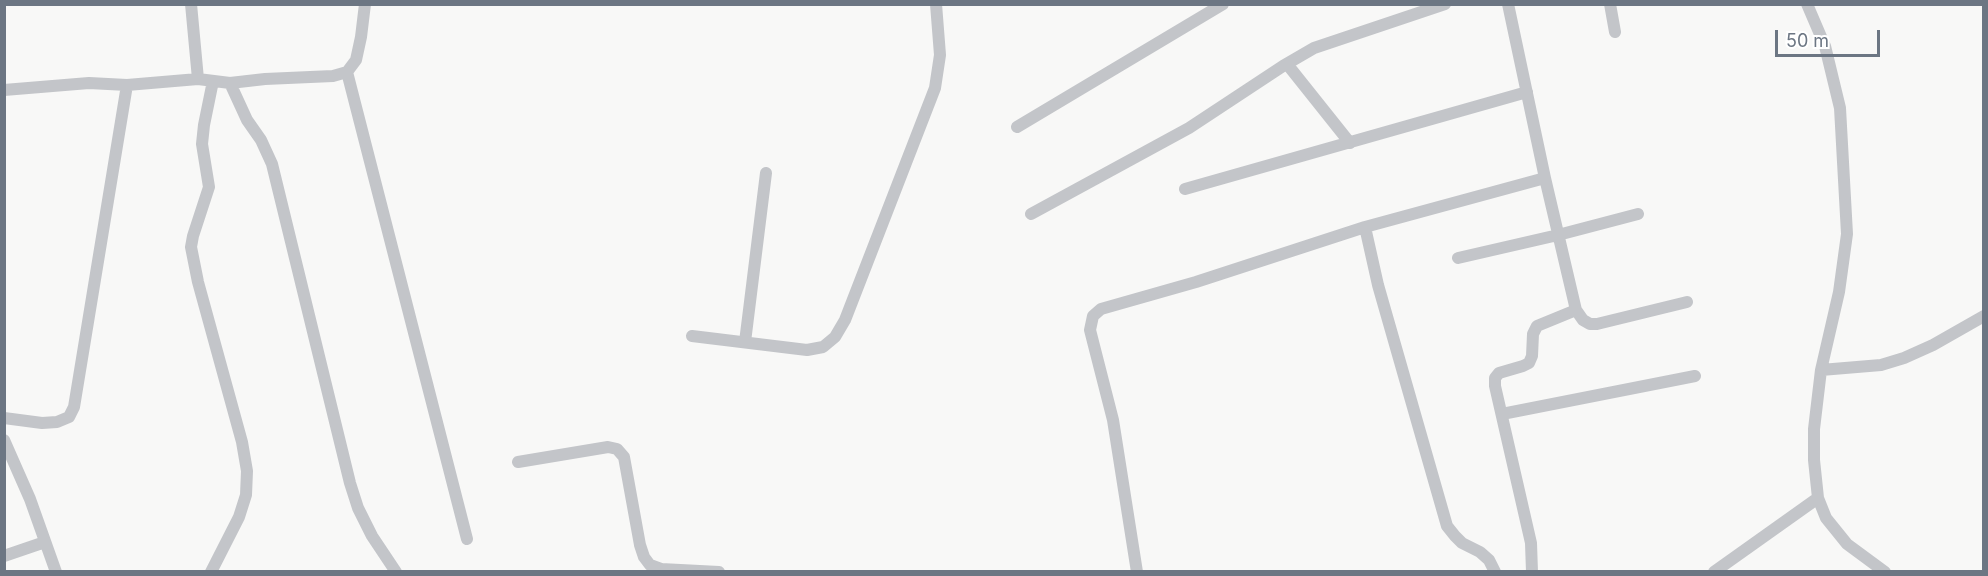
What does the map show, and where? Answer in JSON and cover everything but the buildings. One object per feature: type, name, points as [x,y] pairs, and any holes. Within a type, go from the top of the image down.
[{"type":"street","points":[[191,4],[198,79]]},
{"type":"street","points":[[4,90],[89,83],[127,85],[198,79],[230,83],[333,76],[346,72],[356,60],[362,37],[365,4]]},
{"type":"street","points":[[692,336],[807,350],[823,347],[835,337],[845,320],[935,88],[940,55],[936,4]]},
{"type":"street","points":[[1017,127],[1223,4]]},
{"type":"street","points":[[1031,214],[1189,128],[1314,48],[1445,4]]},
{"type":"street","points":[[1508,4],[1576,310],[1583,320],[1590,324],[1597,324],[1688,302]]},
{"type":"street","points":[[1610,4],[1615,32]]},
{"type":"street","points":[[1807,4],[1825,46],[1840,108],[1847,234],[1839,292],[1821,370],[1814,429],[1818,498],[1826,518],[1847,544],[1885,572]]},
{"type":"street","points":[[1287,64],[1350,143]]},
{"type":"street","points":[[346,72],[466,539]]},
{"type":"street","points":[[211,572],[239,517],[246,495],[247,471],[242,442],[198,282],[191,247],[209,187],[202,144],[213,81]]},
{"type":"street","points":[[230,83],[247,120],[261,140],[272,164],[358,508],[372,536],[396,572]]},
{"type":"street","points":[[4,418],[42,423],[57,422],[69,417],[74,407],[127,85]]},
{"type":"street","points":[[1185,189],[1527,92]]},
{"type":"street","points":[[745,342],[766,173]]},
{"type":"street","points":[[1137,572],[1113,420],[1090,330],[1093,316],[1101,309],[1196,282],[1365,227],[1545,178]]},
{"type":"street","points":[[1458,258],[1638,214]]},
{"type":"street","points":[[1365,227],[1378,285],[1447,526],[1462,543],[1480,552],[1489,560],[1495,572]]},
{"type":"street","points":[[1532,572],[1531,543],[1495,378],[1499,373],[1529,363],[1532,356],[1533,334],[1537,326],[1576,310]]},
{"type":"street","points":[[1821,370],[1881,365],[1904,358],[1933,345],[1983,316]]},
{"type":"street","points":[[1502,414],[1695,376]]},
{"type":"street","points":[[4,440],[30,499],[56,572]]},
{"type":"street","points":[[518,462],[608,447],[617,449],[624,457],[640,545],[650,565],[662,569],[719,572]]},
{"type":"street","points":[[1714,572],[1726,568],[1818,498]]},
{"type":"street","points":[[4,556],[45,542]]}]
